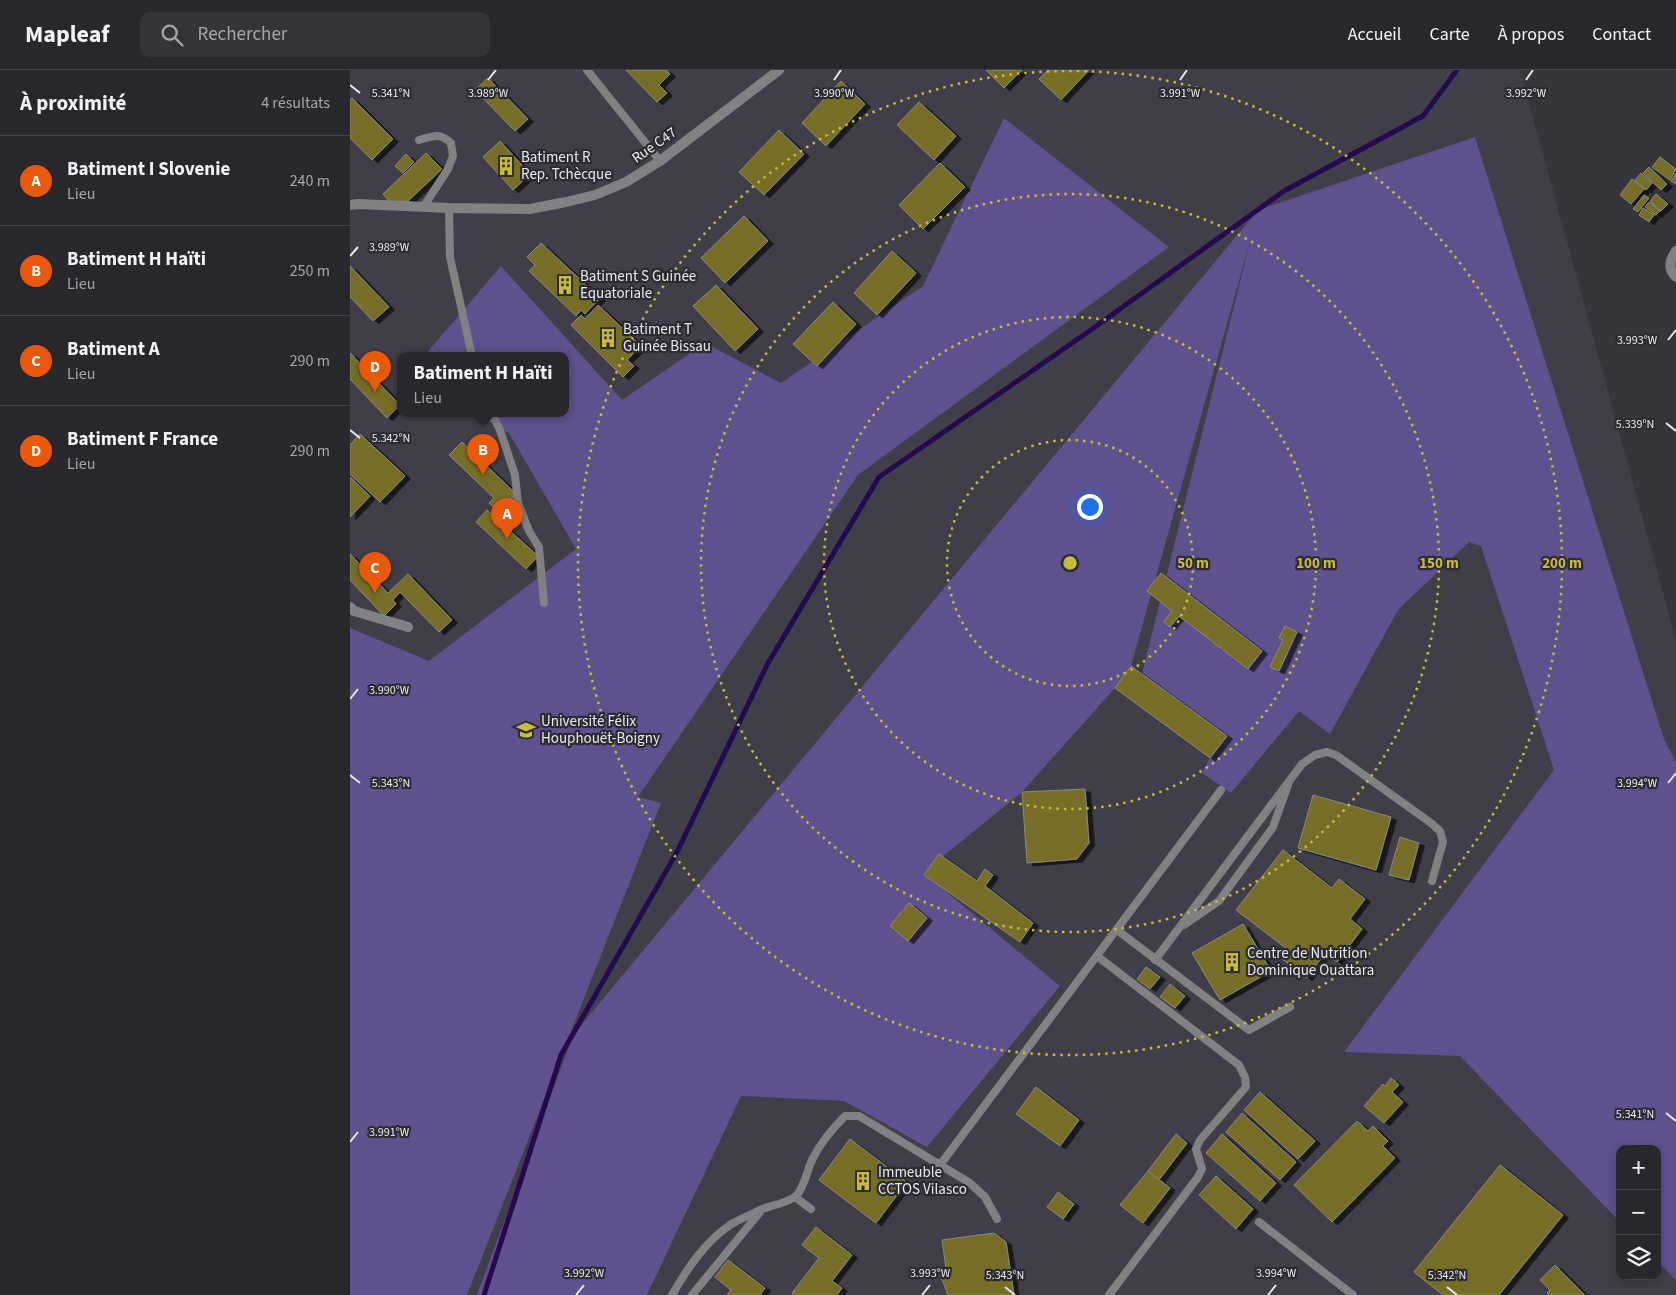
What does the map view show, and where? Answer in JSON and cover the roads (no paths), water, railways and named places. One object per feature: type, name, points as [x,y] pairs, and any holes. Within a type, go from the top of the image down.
[{"type":"street","name":"Rue C47","points":[[350,206],[358,204],[530,209],[595,195],[626,182],[660,161],[779,70]]},
{"type":"street","points":[[1676,251],[1670,261],[1673,274],[1676,277]]},
{"type":"street","points":[[350,607],[354,611],[408,627]]},
{"type":"lane","points":[[586,70],[660,161]]},
{"type":"lane","points":[[419,140],[436,135],[444,138],[451,143],[453,156],[448,169],[424,206]]},
{"type":"lane","points":[[449,208],[450,257],[457,296],[471,352]]},
{"type":"lane","points":[[494,417],[500,430],[515,475],[518,503],[529,531],[539,547],[544,603]]},
{"type":"lane","points":[[1155,960],[1291,778],[1302,764],[1315,755],[1327,752],[1336,755],[1440,831],[1443,842],[1432,882]]},
{"type":"lane","points":[[1178,929],[1219,901],[1273,827],[1291,778]]},
{"type":"lane","points":[[940,1165],[1221,790]]},
{"type":"lane","points":[[1117,930],[1249,1030],[1290,1007]]},
{"type":"lane","points":[[1097,956],[1239,1065],[1245,1077],[1246,1087],[1200,1140],[1196,1149],[1202,1170],[1198,1178],[1109,1295]]},
{"type":"lane","points":[[672,1295],[689,1266],[706,1246],[730,1225],[762,1209],[795,1197],[820,1145],[845,1116],[859,1116],[970,1183],[985,1197],[997,1219]]},
{"type":"lane","points":[[795,1197],[811,1209]]},
{"type":"lane","points":[[692,1295],[762,1209]]},
{"type":"lane","points":[[1258,1222],[1352,1295]]},
{"type":"waterway","points":[[484,1295],[561,1055],[677,852],[768,663],[879,477],[1088,332],[1284,191],[1423,116],[1457,70]]},
{"type":"place","name":"Batiment R Rep. Tchècque","points":[[506,166]]},
{"type":"place","name":"Batiment S Guinée Equatoriale","points":[[565,285]]},
{"type":"place","name":"Batiment T Guinée Bissau","points":[[608,338]]},
{"type":"place","name":"Batiment F France","points":[[375,392]]},
{"type":"place","name":"Batiment H Haïti","points":[[483,475]]},
{"type":"place","name":"Batiment I Slovenie","points":[[507,539]]},
{"type":"place","name":"Batiment A","points":[[375,593]]},
{"type":"place","name":"Université Félix Houphouët-Boigny","points":[[526,730]]},
{"type":"place","name":"Centre de Nutrition Dominique Ouattara","points":[[1232,962]]},
{"type":"place","name":"Immeuble CCTOS Vilasco","points":[[863,1181]]}]
